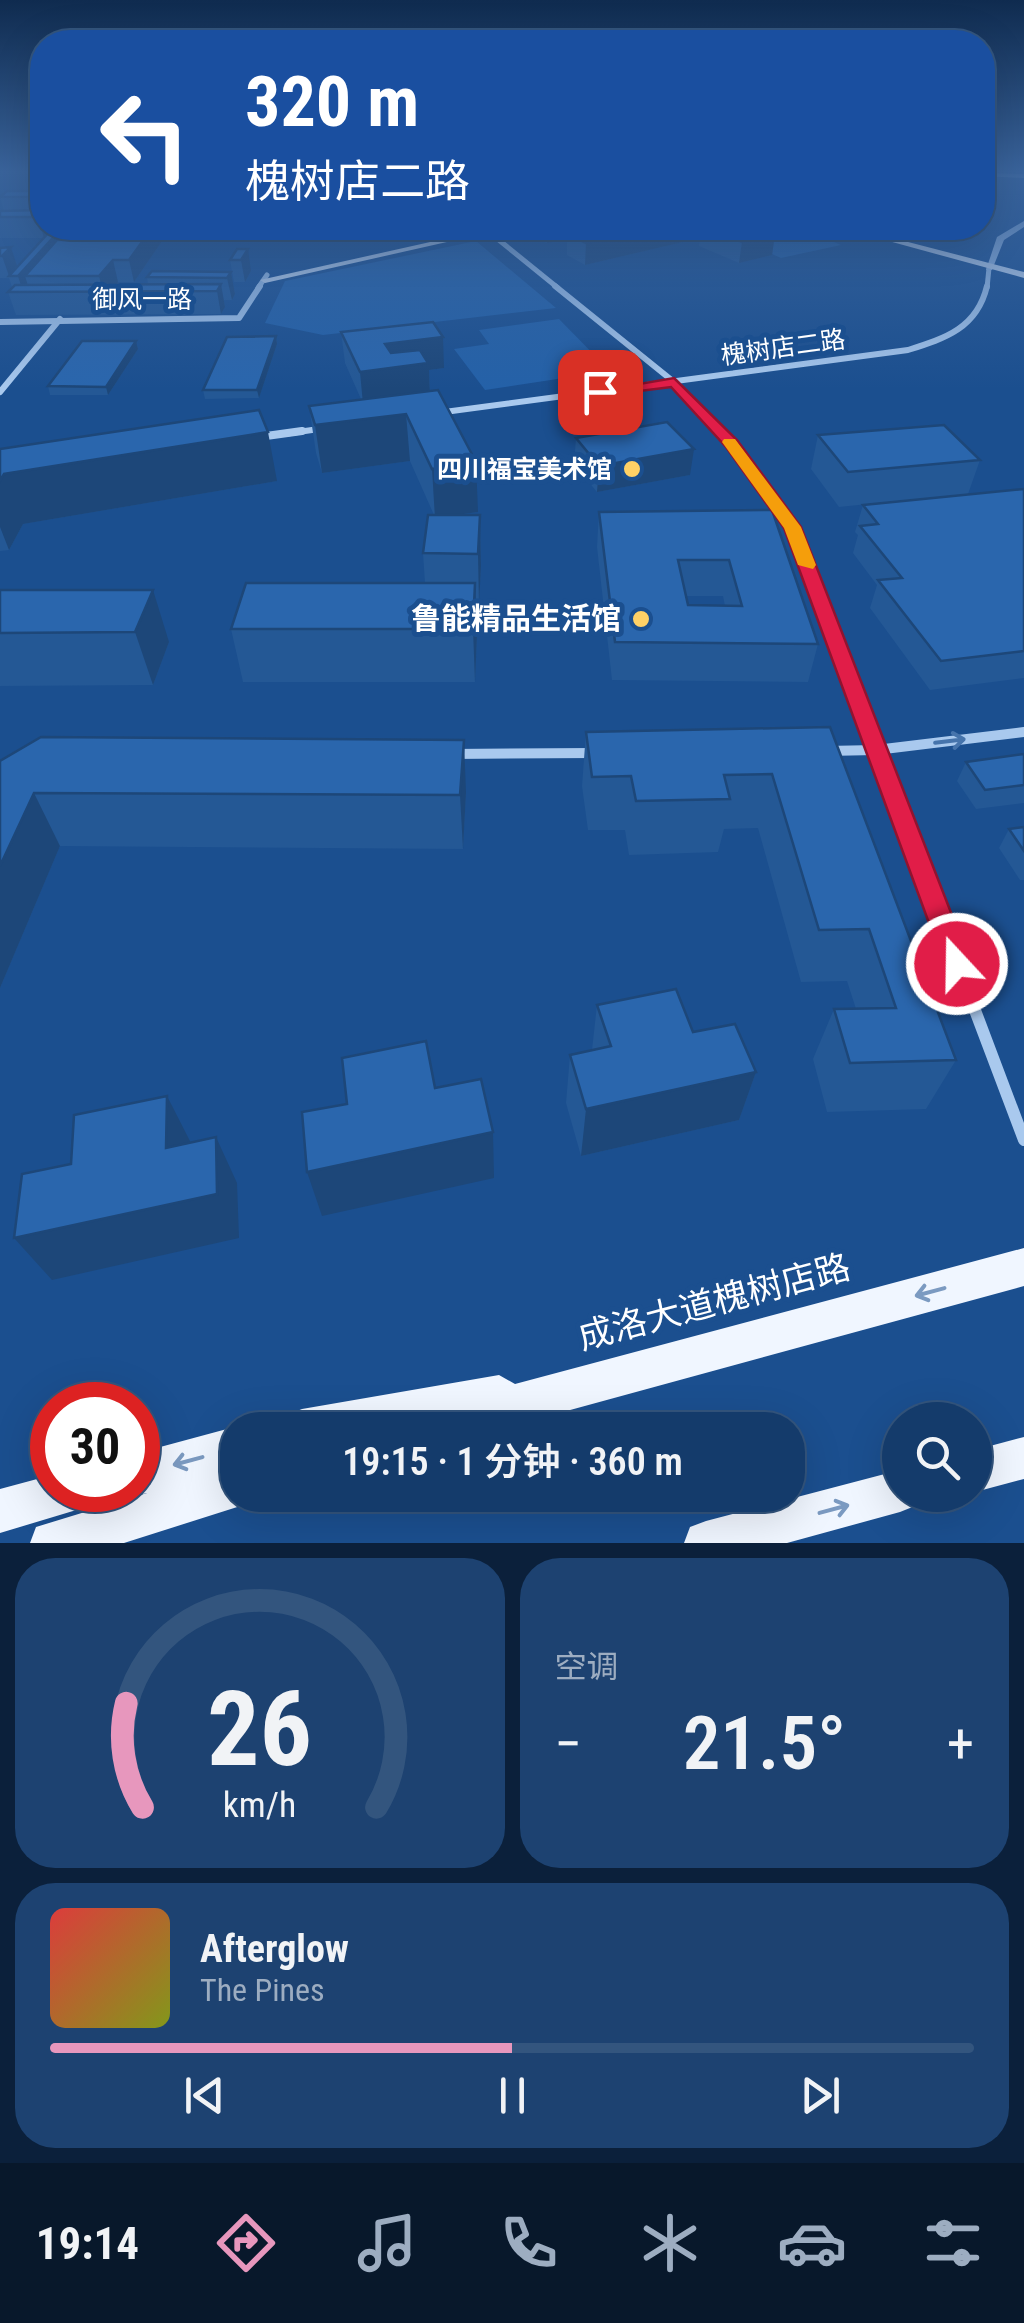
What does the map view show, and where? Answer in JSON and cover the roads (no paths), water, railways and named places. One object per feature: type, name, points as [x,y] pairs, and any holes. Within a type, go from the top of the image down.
[{"type":"main road","name":"御风一路","points":[[266,278],[415,245]]},
{"type":"main road","points":[[914,245],[1024,272]]},
{"type":"main road","points":[[924,245],[991,264]]},
{"type":"main road","name":"成洛大道槐树店路","points":[[489,1412],[603,1378],[1024,1267]]},
{"type":"main road","points":[[406,1412],[603,1378]]},
{"type":"main road","points":[[160,1468],[220,1452]]},
{"type":"main road","points":[[992,1466],[1024,1458]]},
{"type":"main road","points":[[52,1543],[220,1493]]},
{"type":"main road","points":[[706,1543],[882,1496]]},
{"type":"main road","points":[[0,1511],[30,1503]]},
{"type":"street","points":[[507,245],[674,382],[732,444],[792,527],[1024,1140]]},
{"type":"street","points":[[991,264],[998,245]]},
{"type":"street","name":"槐树店二路","points":[[424,415],[908,350],[952,336],[974,321],[988,286],[991,264]]},
{"type":"street","name":"御风一路","points":[[0,322],[239,318],[266,278]]},
{"type":"street","points":[[0,392],[60,319]]},
{"type":"street","points":[[250,438],[328,428]]},
{"type":"street","points":[[816,751],[876,750],[1024,732]]},
{"type":"street","points":[[438,754],[617,752]]},
{"type":"place","name":"四川福宝美术馆","points":[[632,469]]},
{"type":"place","name":"鲁能精品生活馆","points":[[641,619]]}]
